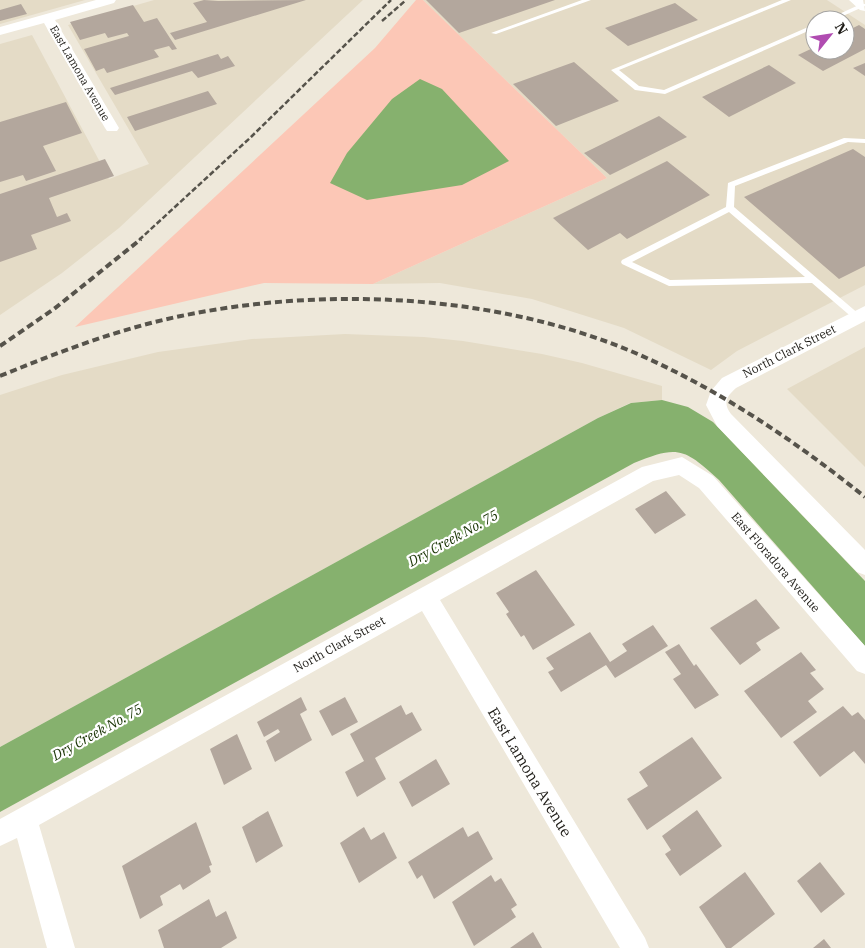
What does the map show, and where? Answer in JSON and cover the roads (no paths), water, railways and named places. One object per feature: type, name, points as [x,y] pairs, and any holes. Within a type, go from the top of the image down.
[{"type":"street","points":[[0,31],[110,0]]},
{"type":"street","name":"East Lamona Avenue","points":[[47,17],[112,128]]},
{"type":"street","name":"North Clark Street","points":[[861,315],[742,375],[729,383],[717,395],[715,404],[724,420],[865,565]]},
{"type":"street","name":"North Clark Street","points":[[0,834],[424,596],[649,473],[682,466]]},
{"type":"street","name":"East Floradora Avenue","points":[[682,466],[706,482],[865,663]]},
{"type":"street","name":"East Lamona Avenue","points":[[424,596],[635,948]]},
{"type":"street","points":[[25,820],[61,948]]},
{"type":"lane","points":[[494,33],[588,0]]},
{"type":"lane","points":[[788,0],[614,70],[636,88],[665,92],[805,30]]},
{"type":"lane","points":[[849,10],[861,4]]},
{"type":"lane","points":[[861,315],[814,280],[730,208],[730,185],[847,140],[865,141]]},
{"type":"lane","points":[[730,208],[625,262],[669,283],[814,280]]},
{"type":"water","points":[[420,79],[442,89],[509,161],[462,185],[367,200],[330,183],[347,153],[392,99]]},
{"type":"water","name":"Dry Creek No. 75","points":[[662,400],[688,407],[713,422],[865,581],[865,646],[719,480],[697,461],[680,453],[671,452],[634,463],[0,812],[0,747],[598,418],[631,403]]},
{"type":"railway","points":[[139,240],[251,137],[391,0]]},
{"type":"railway","points":[[382,21],[406,0]]},
{"type":"railway","points":[[0,346],[54,309],[141,239]]},
{"type":"railway","points":[[0,376],[134,327],[181,316],[236,307],[293,301],[351,299],[410,301],[468,307],[525,318],[580,333],[633,352],[664,366],[754,417],[811,455],[865,497]]}]
